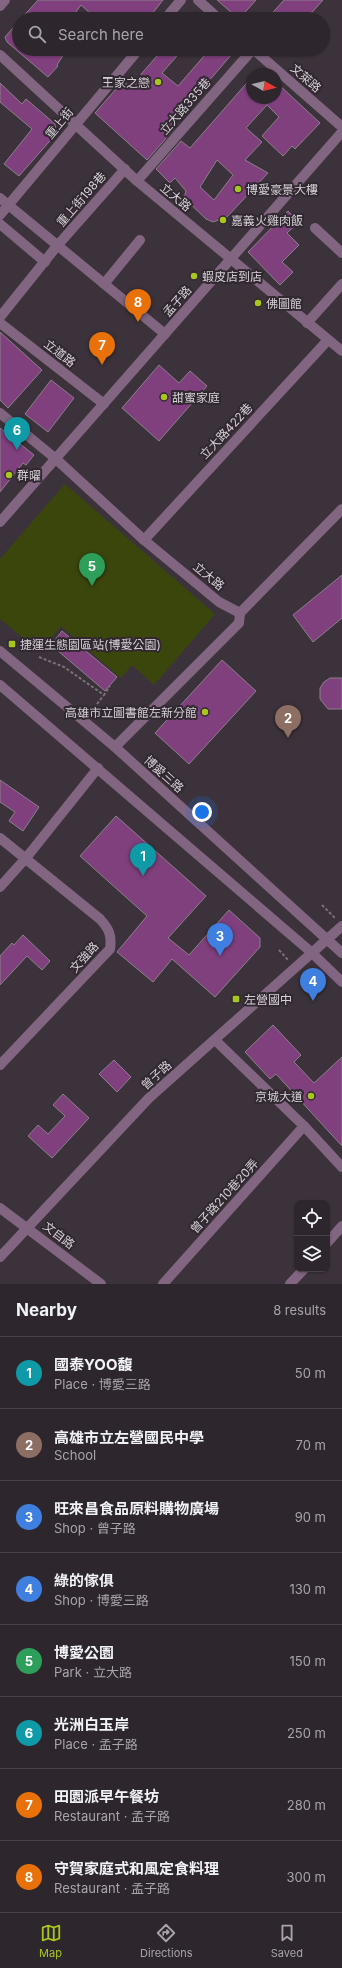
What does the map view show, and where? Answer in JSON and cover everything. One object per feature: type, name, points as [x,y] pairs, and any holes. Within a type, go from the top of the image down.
[{"type":"street","points":[[0,6],[5,0]]},
{"type":"street","points":[[171,12],[181,0]]},
{"type":"street","points":[[198,0],[211,12]]},
{"type":"street","name":"立大路","points":[[0,55],[137,181],[230,260],[342,351]]},
{"type":"street","name":"重上街","points":[[0,215],[133,56]]},
{"type":"street","name":"立大路335巷","points":[[137,181],[247,56]]},
{"type":"street","name":"文萊路","points":[[261,56],[342,127]]},
{"type":"street","name":"孟子路","points":[[0,522],[342,132]]},
{"type":"street","name":"重上街198巷","points":[[58,246],[125,169]]},
{"type":"street","points":[[0,198],[165,334]]},
{"type":"street","points":[[0,224],[45,262]]},
{"type":"street","points":[[315,228],[342,254]]},
{"type":"street","points":[[104,284],[140,240]]},
{"type":"street","points":[[0,317],[58,246]]},
{"type":"street","points":[[307,323],[342,284]]},
{"type":"street","name":"立道路","points":[[0,323],[104,404]]},
{"type":"street","name":"立大路422巷","points":[[144,540],[328,340]]},
{"type":"street","name":"立大路","points":[[0,413],[56,459],[144,540],[220,602],[240,613]]},
{"type":"street","points":[[115,747],[239,623],[240,613],[342,509]]},
{"type":"street","name":"博愛三路","points":[[0,651],[115,747],[342,953]]},
{"type":"street","points":[[0,685],[311,952],[342,982]]},
{"type":"street","points":[[0,887],[26,858],[98,768]]},
{"type":"street","name":"文強路","points":[[0,838],[100,919],[109,930],[111,939],[110,949],[0,1065]]},
{"type":"street","name":"曾子路","points":[[0,1257],[149,1098],[327,938],[340,923]]},
{"type":"street","points":[[215,1040],[304,1126],[342,1167]]},
{"type":"street","name":"曾子路210巷20弄","points":[[163,1284],[304,1126]]},
{"type":"street","name":"文自路","points":[[0,1208],[101,1284]]},
{"type":"street","points":[[330,1240],[342,1226]]},
{"type":"street","points":[[290,1284],[301,1272]]},
{"type":"path","points":[[39,657],[64,667],[104,695]]},
{"type":"path","points":[[97,704],[110,686]]},
{"type":"path","points":[[322,905],[340,923]]},
{"type":"green space","points":[[65,484],[215,614],[154,685],[132,665],[121,678],[61,626],[40,652],[0,619],[0,559]]},
{"type":"building","points":[[38,0],[163,0],[154,12],[89,12],[81,5],[76,12],[27,12]]},
{"type":"building","points":[[217,0],[256,0],[245,12],[231,12]]},
{"type":"building","points":[[284,0],[323,0],[312,12],[273,12]]},
{"type":"building","points":[[12,29],[12,46],[7,42],[5,37]]},
{"type":"building","points":[[23,56],[63,56],[57,65],[58,66],[48,77]]},
{"type":"building","points":[[157,56],[177,56],[162,73],[178,86],[204,56],[230,56],[172,124],[175,128],[147,160],[95,113],[123,81],[130,87]]},
{"type":"building","points":[[0,83],[22,104],[26,99],[55,124],[56,134],[19,176],[4,164],[32,129],[0,102]]},
{"type":"building","points":[[246,84],[246,104],[282,104],[282,88],[320,123],[295,149],[292,146],[283,156],[262,136],[279,117],[267,105],[246,128],[262,142],[245,160],[268,173],[227,217],[213,222],[206,219],[184,198],[186,191],[175,178],[170,183],[156,169],[181,141],[190,148]],"holes":[[[217,160],[233,175],[214,200],[200,187]]]},
{"type":"building","points":[[288,211],[299,222],[287,233],[299,245],[282,262],[293,272],[280,285],[248,252]]},
{"type":"building","points":[[0,332],[42,370],[8,408],[0,400]]},
{"type":"building","name":"甜蜜家庭","points":[[159,365],[179,383],[190,371],[207,386],[159,441],[122,408]]},
{"type":"building","points":[[51,380],[74,398],[48,432],[25,414]]},
{"type":"building","points":[[0,428],[34,455],[26,465],[23,463],[0,492]]},
{"type":"building","points":[[342,575],[342,618],[313,642],[293,615]]},
{"type":"building","points":[[62,631],[117,677],[105,691],[51,645]]},
{"type":"building","name":"高雄市立圖書館左新分館","points":[[222,660],[256,691],[189,764],[155,733]]},
{"type":"building","points":[[330,678],[342,678],[342,709],[328,709],[320,699],[320,688],[324,682]]},
{"type":"building","points":[[0,780],[39,807],[23,831],[9,821],[15,812],[0,802]]},
{"type":"building","points":[[116,816],[206,896],[168,938],[189,955],[229,910],[260,938],[260,947],[215,997],[172,959],[153,982],[117,952],[147,916],[80,856]]},
{"type":"building","points":[[23,935],[50,961],[42,970],[27,956],[0,985],[0,956],[12,943],[14,945]]},
{"type":"building","name":"京城大道","points":[[273,1025],[301,1055],[294,1062],[314,1083],[342,1057],[342,1146],[276,1074],[270,1079],[245,1052]]},
{"type":"building","points":[[114,1060],[131,1077],[117,1092],[99,1074]]},
{"type":"building","points":[[63,1094],[89,1118],[52,1158],[28,1136],[38,1125],[48,1134],[65,1116],[53,1105]]},
{"type":"place","name":"王家之戀","points":[[158,82]]},
{"type":"place","name":"博愛豪景大樓","points":[[238,189]]},
{"type":"place","name":"嘉義火雞肉飯","points":[[223,220]]},
{"type":"place","name":"蝦皮店到店","points":[[194,276]]},
{"type":"place","name":"佛圖館","points":[[258,303]]},
{"type":"place","name":"守賀家庭式和風定食料理","points":[[138,322]]},
{"type":"place","name":"田園派早午餐坊","points":[[102,365]]},
{"type":"place","name":"甜蜜家庭","points":[[164,397]]},
{"type":"place","name":"光洲白玉岸","points":[[17,450]]},
{"type":"place","name":"群曜","points":[[9,475]]},
{"type":"place","name":"博愛公園","points":[[92,586]]},
{"type":"place","name":"捷運生態園區站(博愛公園)","points":[[12,644]]},
{"type":"place","name":"高雄市立圖書館左新分館","points":[[205,712]]},
{"type":"place","name":"高雄市立左營國民中學","points":[[288,738]]},
{"type":"place","name":"國泰YOO馥","points":[[143,876]]},
{"type":"place","name":"旺來昌食品原料購物廣場","points":[[220,956]]},
{"type":"place","name":"左營國中","points":[[236,999]]},
{"type":"place","name":"綠的傢俱","points":[[313,1001]]},
{"type":"place","name":"京城大道","points":[[311,1096]]}]
